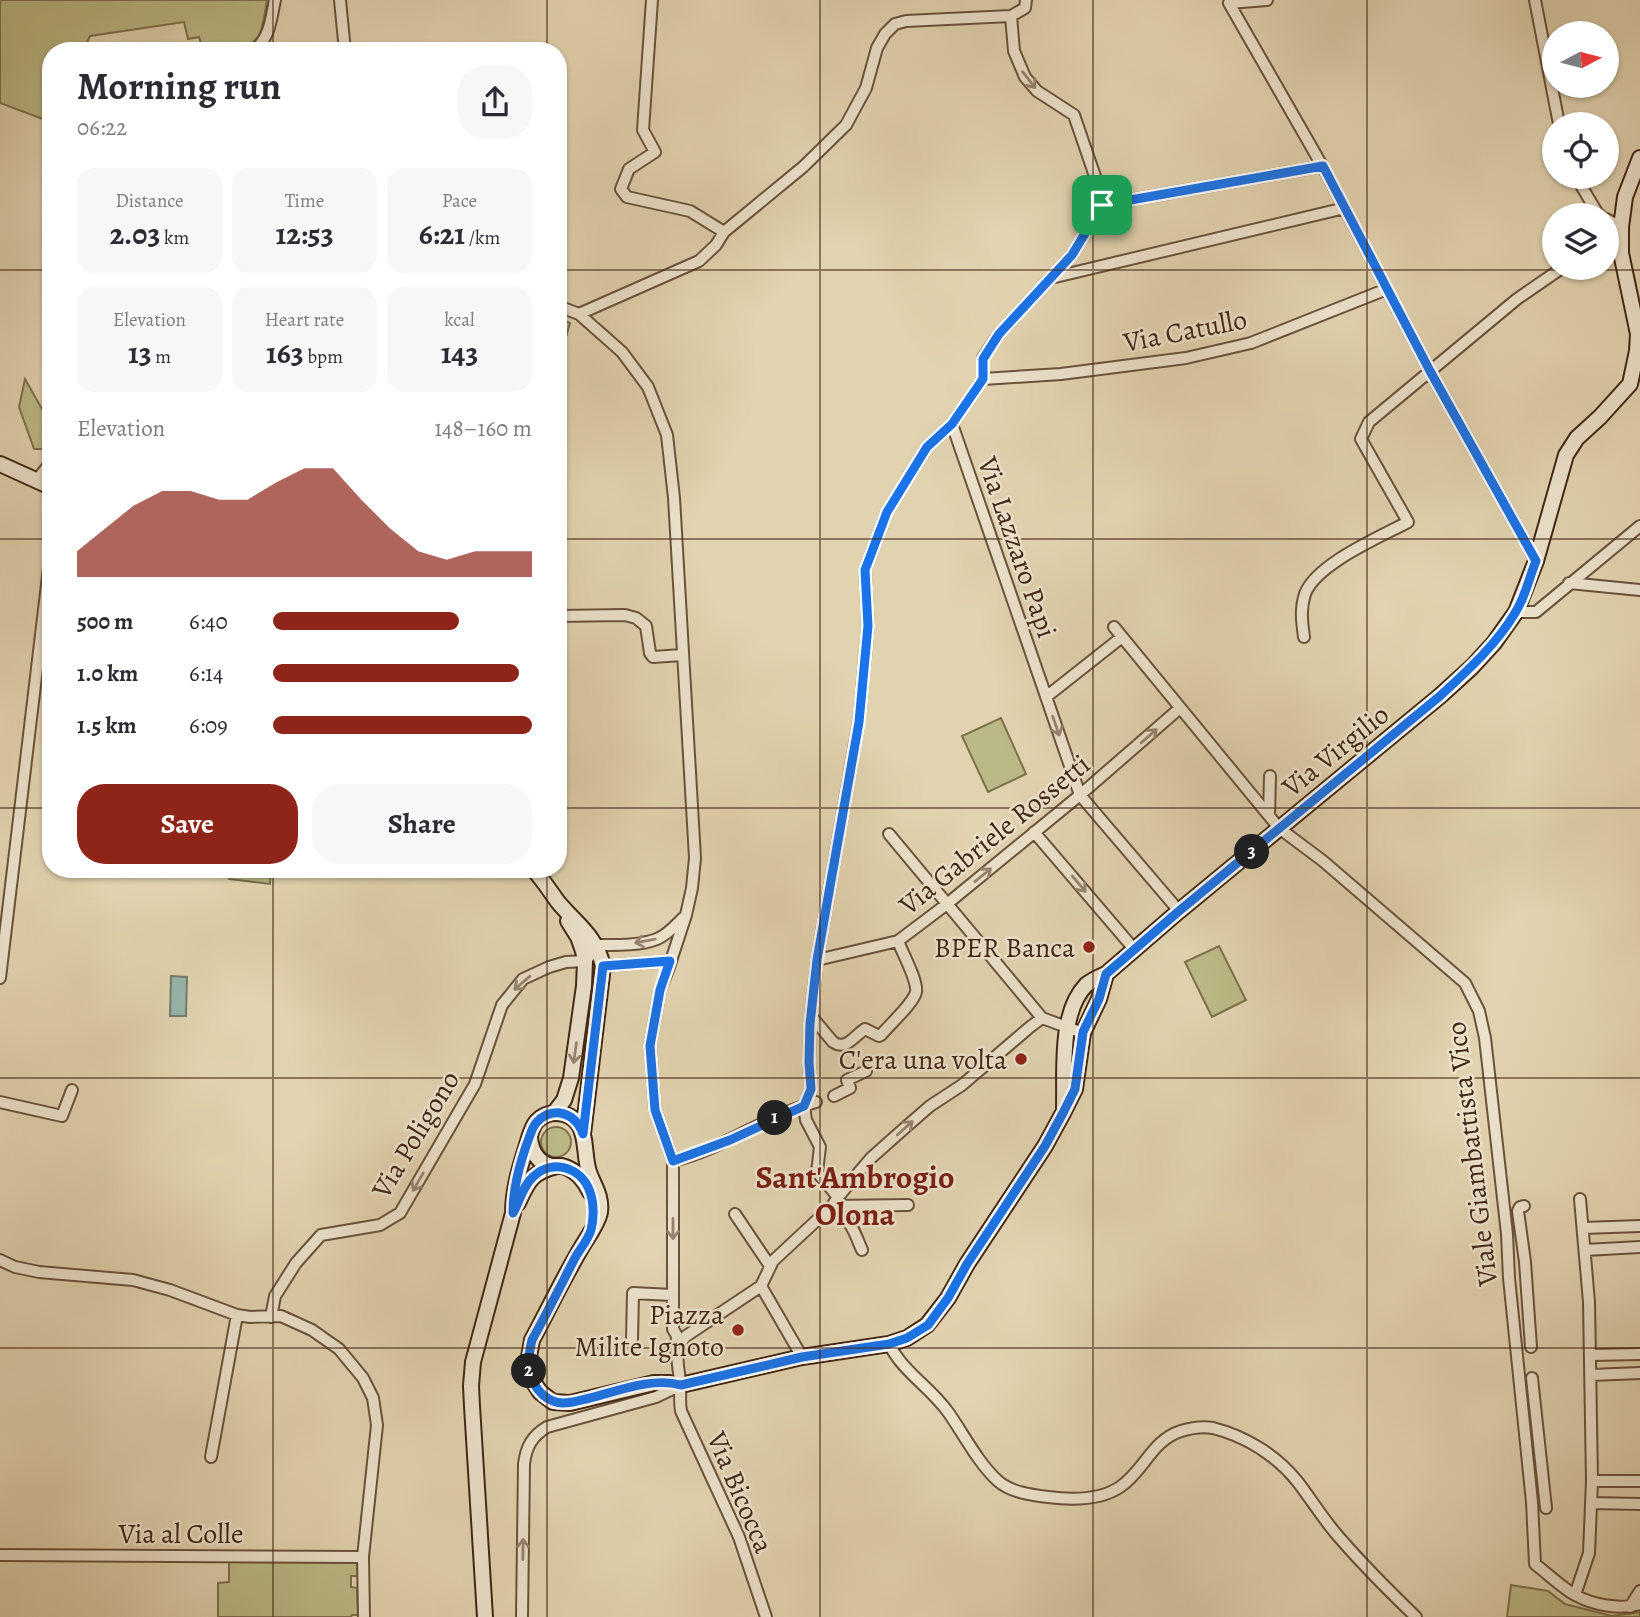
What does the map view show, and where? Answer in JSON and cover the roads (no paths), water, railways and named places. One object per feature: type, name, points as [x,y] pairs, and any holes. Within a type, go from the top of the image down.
[{"type":"main road","name":"Via Virgilio","points":[[591,1230],[532,1340],[529,1375],[534,1384],[553,1402],[561,1404],[654,1383],[681,1385],[802,1357],[889,1344],[928,1325],[1045,1146],[1063,1113],[1075,1089],[1083,1032],[1099,999],[1106,974],[1440,696],[1494,643],[1516,612],[1536,561],[1566,455],[1577,438],[1630,384],[1638,334],[1621,253],[1621,227],[1625,197],[1640,158]]},
{"type":"main road","points":[[0,464],[42,482]]},
{"type":"main road","points":[[485,1617],[471,1386],[473,1362],[513,1213],[524,1190],[535,1174],[570,1163],[581,1150],[603,966],[596,945],[540,878]]},
{"type":"main road","points":[[554,1113],[564,1100],[571,1078],[585,961],[581,944],[560,904]]},
{"type":"main road","points":[[1063,1113],[1066,1027],[1073,1004],[1085,986],[1106,974]]},
{"type":"main road","points":[[513,1213],[518,1172],[532,1128],[545,1115],[562,1113],[575,1120],[583,1138],[589,1171],[598,1192],[598,1221],[591,1230]]},
{"type":"main road","points":[[530,1137],[534,1154],[540,1161],[579,1175],[590,1191],[591,1230]]},
{"type":"street","points":[[263,42],[268,33],[275,0]]},
{"type":"street","points":[[340,0],[344,42]]},
{"type":"street","points":[[652,0],[643,130],[655,152],[629,169],[621,189],[626,197],[690,211],[724,232]]},
{"type":"street","points":[[579,314],[699,261],[716,245],[724,232],[803,167],[846,125],[866,88],[877,48],[895,24],[906,21],[1011,16],[1025,8],[1026,0]]},
{"type":"street","points":[[1267,0],[1229,2],[1323,166],[1430,371],[1536,561]]},
{"type":"street","points":[[1535,0],[1557,112]]},
{"type":"street","points":[[908,1205],[874,1207],[835,1201],[817,1172],[820,1147],[806,1120],[804,1106],[811,1089],[811,1016],[817,960],[859,722],[868,626],[865,570],[887,512],[927,447],[952,424],[983,379],[983,359],[999,334],[1072,255],[1102,205],[1098,185],[1074,115],[1037,91],[1025,77],[1014,51],[1011,16]]},
{"type":"street","points":[[1102,205],[1323,166]]},
{"type":"street","points":[[1051,278],[1345,208]]},
{"type":"street","points":[[1304,637],[1301,612],[1306,590],[1327,566],[1408,522],[1361,439],[1369,422],[1517,299],[1545,280]]},
{"type":"street","name":"Via Catullo","points":[[983,379],[1061,374],[1186,358],[1251,343],[1387,289]]},
{"type":"street","points":[[522,1617],[524,1464],[531,1440],[547,1427],[656,1397],[681,1385],[676,1356],[677,1336],[673,1329],[673,1161],[655,1110],[650,1046],[660,990],[686,915],[695,858],[674,498],[667,435],[648,387],[622,352],[579,314],[567,309]]},
{"type":"street","name":"Via Lazzaro Papi","points":[[952,424],[1080,795],[1179,911]]},
{"type":"street","points":[[37,480],[42,474]]},
{"type":"street","points":[[1516,612],[1536,612],[1640,526]]},
{"type":"street","points":[[1569,583],[1640,590]]},
{"type":"street","points":[[567,616],[625,615],[636,618],[646,626],[653,657],[682,656]]},
{"type":"street","points":[[0,978],[42,626]]},
{"type":"street","name":"Viale Giambattista Vico","points":[[1114,627],[1279,828],[1323,860],[1465,983],[1479,1011],[1485,1038],[1507,1234],[1532,1502],[1535,1564],[1575,1595]]},
{"type":"street","points":[[1046,697],[1122,637]]},
{"type":"street","name":"Via Gabriele Rossetti","points":[[817,960],[898,941],[949,907],[1180,708]]},
{"type":"street","points":[[1269,815],[1270,776]]},
{"type":"street","points":[[1034,832],[1134,949]]},
{"type":"street","points":[[889,834],[1042,1018],[1083,1032]]},
{"type":"street","points":[[585,961],[596,945],[657,939],[686,915]]},
{"type":"street","points":[[811,1016],[837,1045],[845,1045],[865,1029],[879,1037],[913,1001],[916,992],[915,981],[898,941]]},
{"type":"street","name":"Via Poligono","points":[[271,1317],[275,1296],[296,1263],[321,1235],[380,1225],[400,1213],[475,1084],[502,1005],[523,979],[566,962],[585,961]]},
{"type":"street","points":[[603,966],[670,961]]},
{"type":"street","points":[[676,1356],[681,1342],[687,1336],[761,1286],[773,1261],[822,1215],[871,1158],[930,1106],[962,1086],[1042,1018]]},
{"type":"street","points":[[834,1096],[850,1088],[847,1080],[866,1071]]},
{"type":"street","points":[[0,1102],[62,1115],[72,1090]]},
{"type":"street","points":[[673,1161],[730,1140],[816,1102]]},
{"type":"street","points":[[1580,1199],[1589,1302],[1591,1503],[1589,1553],[1575,1595],[1609,1607],[1635,1606],[1640,1591]]},
{"type":"street","points":[[1524,1206],[1518,1211],[1528,1275],[1531,1347]]},
{"type":"street","points":[[735,1214],[770,1266]]},
{"type":"street","points":[[822,1215],[835,1214],[846,1220],[854,1230],[862,1250]]},
{"type":"street","points":[[1583,1228],[1640,1226]]},
{"type":"street","points":[[1612,1227],[1613,1249]]},
{"type":"street","points":[[1585,1250],[1640,1247]]},
{"type":"street","points":[[0,1260],[15,1267],[39,1272],[134,1280],[170,1290],[237,1315],[281,1316],[312,1330],[339,1349],[363,1378],[373,1398],[377,1425],[362,1557],[363,1617]]},
{"type":"street","points":[[1509,1278],[1528,1275]]},
{"type":"street","points":[[761,1286],[802,1357]]},
{"type":"street","points":[[632,1339],[633,1293],[672,1295]]},
{"type":"street","points":[[211,1457],[237,1315]]},
{"type":"street","points":[[889,1344],[901,1364],[946,1410],[999,1482],[1018,1491],[1062,1499],[1089,1498],[1112,1492],[1129,1480],[1164,1439],[1190,1428],[1209,1427],[1249,1442],[1267,1453],[1288,1472],[1340,1539],[1416,1617]]},
{"type":"street","points":[[1616,1354],[1617,1374]]},
{"type":"street","points":[[1590,1355],[1640,1354]]},
{"type":"street","points":[[1591,1375],[1640,1373]]},
{"type":"street","points":[[1532,1378],[1544,1440],[1546,1508]]},
{"type":"street","name":"Via Bicocca","points":[[681,1385],[681,1411],[739,1537],[766,1617]]},
{"type":"street","points":[[1525,1442],[1544,1440]]},
{"type":"street","points":[[1591,1481],[1640,1481]]},
{"type":"street","points":[[1622,1481],[1622,1504]]},
{"type":"street","points":[[1591,1503],[1640,1504]]},
{"type":"street","name":"Via al Colle","points":[[0,1555],[362,1557]]},
{"type":"water","points":[[171,976],[187,977],[186,1016],[170,1016]]},
{"type":"place","name":"BPER Banca","points":[[1089,947]]},
{"type":"place","name":"C'era una volta","points":[[1021,1059]]},
{"type":"place","name":"Piazza Milite Ignoto","points":[[738,1330]]},
{"type":"district","name":"Sant'Ambrogio Olona","points":[[855,1196]]}]
